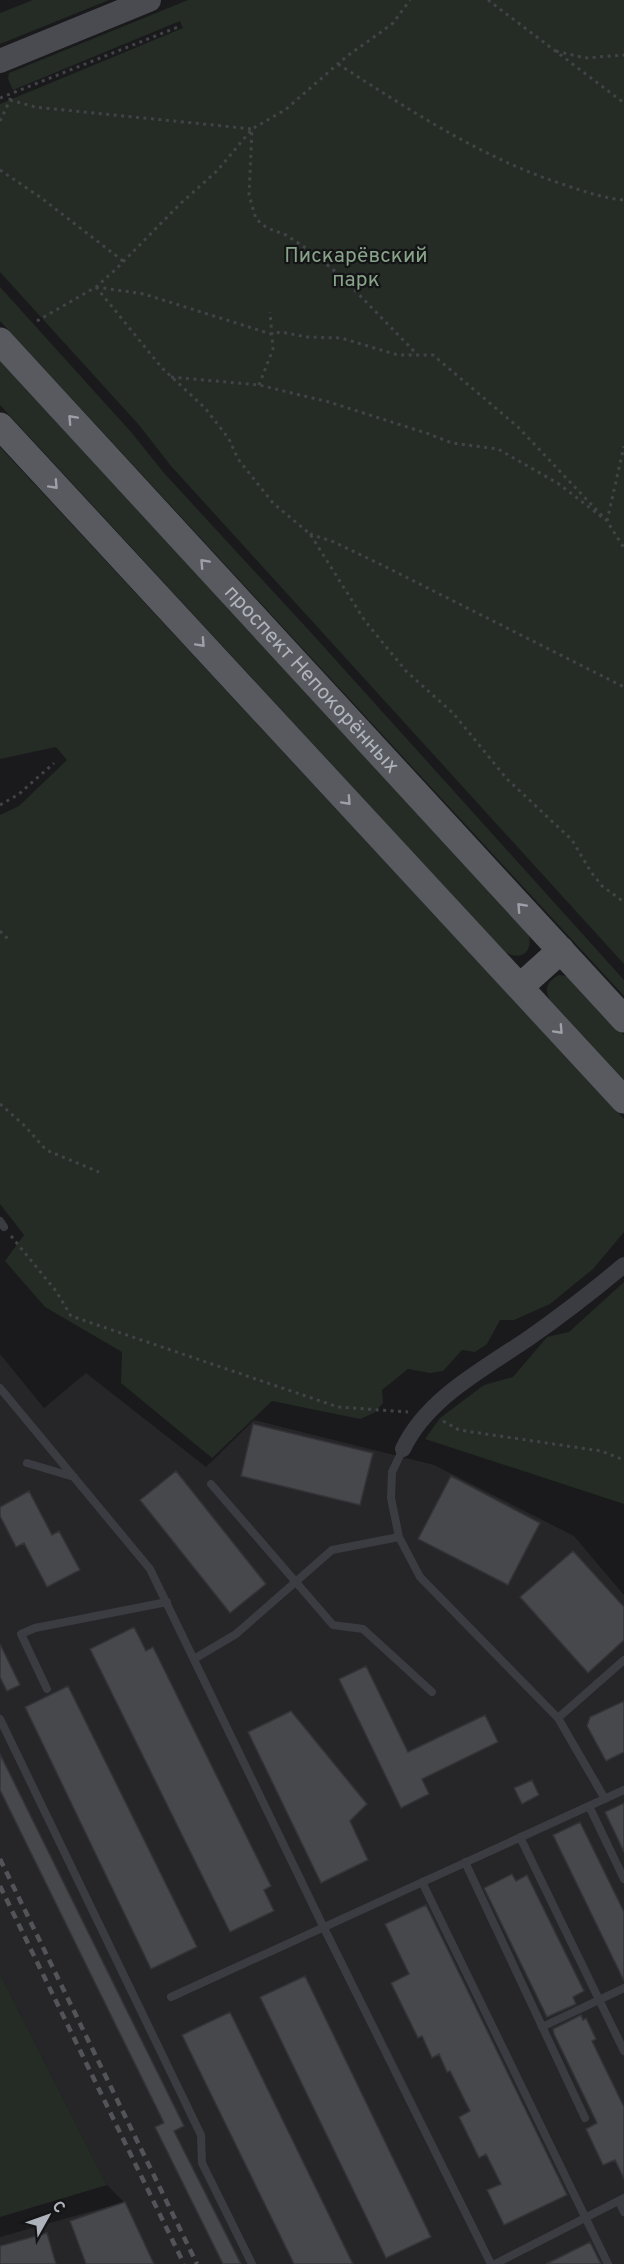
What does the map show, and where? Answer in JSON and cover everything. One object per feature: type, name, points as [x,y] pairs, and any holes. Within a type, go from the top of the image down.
[{"type":"main road","name":"проспект Непокорённых","points":[[0,340],[624,1019]]},
{"type":"main road","points":[[0,426],[624,1100]]},
{"type":"main road","points":[[520,987],[561,950]]},
{"type":"street","points":[[0,61],[149,0]]},
{"type":"street","points":[[404,1449],[412,1430],[427,1413],[452,1392],[580,1302],[624,1265]]},
{"type":"lane","points":[[0,1388],[150,1569],[323,1926],[493,2264],[621,2199],[624,2212]]},
{"type":"lane","points":[[404,1449],[392,1472],[392,1498],[399,1537],[420,1577],[558,1718],[605,1799]]},
{"type":"lane","points":[[27,1463],[74,1477]]},
{"type":"lane","points":[[211,1484],[333,1625],[363,1629],[432,1692]]},
{"type":"lane","points":[[194,1659],[237,1634],[332,1550],[399,1537]]},
{"type":"lane","points":[[47,1689],[21,1634],[35,1628],[167,1602]]},
{"type":"lane","points":[[558,1718],[624,1660]]},
{"type":"lane","points":[[0,1719],[201,2135],[202,2163],[252,2264]]},
{"type":"lane","points":[[171,1997],[624,1790]]},
{"type":"lane","points":[[589,1806],[624,1879]]},
{"type":"lane","points":[[520,1837],[624,2051]]},
{"type":"lane","points":[[465,1862],[585,2118]]},
{"type":"lane","points":[[422,1882],[608,2264]]},
{"type":"lane","points":[[542,2027],[624,1988]]},
{"type":"path","points":[[36,321],[96,287],[217,171],[252,129],[285,110],[338,64],[393,23],[410,0]]},
{"type":"path","points":[[488,0],[624,103]]},
{"type":"path","points":[[0,98],[178,27]]},
{"type":"path","points":[[555,50],[585,58],[624,55]]},
{"type":"path","points":[[338,64],[438,128],[526,172],[603,198],[624,200]]},
{"type":"path","points":[[0,121],[10,100],[10,94]]},
{"type":"path","points":[[10,100],[35,107],[252,129]]},
{"type":"path","points":[[252,129],[249,195],[256,219],[267,228],[303,246],[339,275],[413,350],[412,355]]},
{"type":"path","points":[[0,170],[40,197],[123,261]]},
{"type":"path","points":[[96,287],[144,294],[271,334],[281,332],[307,338],[341,338],[389,353],[433,355],[518,427],[607,521],[624,548]]},
{"type":"path","points":[[96,287],[142,346],[205,408],[219,425],[229,439],[238,459],[273,503],[310,534],[365,621],[406,671],[453,713],[507,779],[572,840],[602,886],[624,902]]},
{"type":"path","points":[[260,385],[273,349],[270,312]]},
{"type":"path","points":[[171,377],[260,385],[329,402],[452,443],[498,449],[526,467],[559,483],[607,521]]},
{"type":"path","points":[[607,521],[624,446]]},
{"type":"path","points":[[310,534],[334,542],[384,566],[624,687]]},
{"type":"path","points":[[0,805],[19,794],[54,763]]},
{"type":"path","points":[[0,931],[9,940]]},
{"type":"path","points":[[0,1104],[25,1126],[46,1150],[99,1172]]},
{"type":"path","points":[[2,1224],[57,1291],[71,1316],[338,1407],[427,1413],[459,1430],[601,1451],[624,1460]]},
{"type":"shaded area","points":[[0,1354],[44,1408],[86,1373],[206,1467],[254,1420],[434,1465],[574,1536],[624,1595],[624,2264],[0,2264],[0,2237],[124,2202],[107,2185],[0,1974]]},
{"type":"green space","points":[[33,0],[109,0],[0,44],[0,13]]},
{"type":"green space","name":"Пискарёвский парк","points":[[188,0],[624,0],[624,964],[171,466],[139,425],[0,272],[0,104],[183,28],[180,21],[13,90],[8,79],[9,73]]},
{"type":"green space","points":[[0,287],[131,432],[164,473],[624,980],[624,996],[0,321]]},
{"type":"green space","points":[[0,360],[527,930],[530,943],[526,952],[518,956],[505,952],[0,405]]},
{"type":"green space","points":[[0,447],[624,1119],[624,1232],[593,1269],[550,1304],[514,1320],[500,1320],[487,1344],[475,1352],[462,1350],[443,1371],[430,1373],[408,1369],[382,1390],[383,1403],[374,1413],[360,1419],[272,1401],[212,1458],[121,1383],[122,1352],[45,1307],[5,1261],[24,1235],[0,1204],[0,815],[19,806],[67,760],[56,747],[0,759]]},
{"type":"green space","points":[[559,975],[573,980],[624,1035],[624,1080],[550,1000],[547,992],[548,986]]},
{"type":"green space","points":[[624,1282],[624,1504],[425,1439],[440,1418],[484,1385],[513,1377],[547,1337],[569,1332]]},
{"type":"green space","points":[[0,1974],[107,2185],[0,2217]]},
{"type":"building","points":[[253,1424],[373,1453],[360,1505],[241,1476]]},
{"type":"building","points":[[176,1471],[266,1584],[230,1613],[140,1500]]},
{"type":"building","points":[[451,1476],[540,1523],[508,1585],[418,1539]]},
{"type":"building","points":[[29,1491],[52,1535],[59,1531],[80,1570],[47,1587],[24,1543],[16,1547],[0,1516],[0,1507]]},
{"type":"building","points":[[573,1551],[624,1607],[624,1640],[588,1673],[520,1597]]},
{"type":"building","points":[[134,1627],[146,1651],[153,1647],[271,1886],[264,1890],[274,1911],[230,1932],[90,1649]]},
{"type":"building","points":[[0,1644],[20,1685],[7,1691],[0,1677]]},
{"type":"building","points":[[366,1666],[408,1752],[485,1715],[498,1742],[422,1779],[429,1794],[401,1808],[339,1679]]},
{"type":"building","points":[[68,1686],[197,1947],[151,1969],[25,1707]]},
{"type":"building","points":[[624,1701],[624,1752],[606,1761],[587,1726],[590,1717]]},
{"type":"building","points":[[291,1711],[367,1804],[350,1821],[368,1860],[321,1883],[248,1732]]},
{"type":"building","points":[[0,1754],[184,2126],[174,2131],[241,2264],[223,2264],[155,2127],[164,2123],[0,1790]]},
{"type":"building","points":[[532,1780],[539,1795],[522,1804],[514,1788]]},
{"type":"building","points":[[624,1803],[624,1852],[605,1812]]},
{"type":"building","points":[[580,1822],[624,1912],[624,1981],[553,1835]]},
{"type":"building","points":[[512,1874],[516,1881],[527,1875],[584,1991],[573,1997],[576,2004],[547,2017],[484,1888]]},
{"type":"building","points":[[426,1905],[567,2195],[504,2225],[487,2190],[501,2184],[486,2154],[479,2158],[459,2117],[470,2111],[439,2054],[432,2058],[422,2036],[418,2038],[391,1983],[409,1974],[385,1924]]},
{"type":"building","points":[[305,1976],[431,2237],[386,2258],[260,1997]]},
{"type":"building","points":[[230,2012],[353,2264],[294,2264],[182,2035]]},
{"type":"building","points":[[581,2015],[583,2020],[586,2018],[596,2039],[592,2041],[624,2107],[624,2179],[615,2160],[603,2165],[586,2129],[597,2123],[554,2034],[553,2029]]},
{"type":"building","points":[[125,2202],[154,2264],[86,2264],[70,2221]]},
{"type":"building","points":[[47,2233],[56,2264],[0,2264],[0,2246]]},
{"type":"building","points":[[590,2242],[601,2264],[546,2264]]},
{"type":"railway","points":[[0,1859],[197,2264]]},
{"type":"railway","points":[[0,1886],[184,2264]]}]
